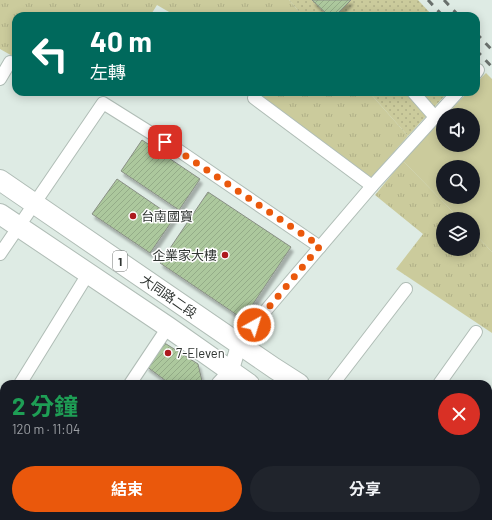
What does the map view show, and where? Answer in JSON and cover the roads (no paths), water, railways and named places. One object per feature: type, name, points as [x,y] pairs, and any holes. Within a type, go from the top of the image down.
[{"type":"main road","name":"大同路二段","points":[[0,180],[293,380]]},
{"type":"main road","name":"大同路二段","points":[[0,214],[168,327],[236,380]]},
{"type":"street","points":[[0,79],[10,62]]},
{"type":"street","points":[[417,96],[435,117]]},
{"type":"street","points":[[237,380],[239,344],[261,316],[372,186],[454,96]]},
{"type":"street","points":[[254,98],[372,186]]},
{"type":"street","points":[[0,254],[103,102],[178,150],[320,246]]},
{"type":"street","points":[[22,380],[88,274]]},
{"type":"street","points":[[335,380],[406,289]]},
{"type":"street","points":[[133,380],[168,327]]},
{"type":"street","points":[[442,380],[476,332]]},
{"type":"railway","points":[[428,0],[439,12]]},
{"type":"railway","points":[[444,0],[455,12]]},
{"type":"railway","points":[[480,37],[492,50]]},
{"type":"railway","points":[[480,54],[492,67]]},
{"type":"place","name":"台南國寶","points":[[133,216]]},
{"type":"place","name":"企業家大樓","points":[[225,255]]},
{"type":"place","name":"7-Eleven","points":[[168,353]]}]
